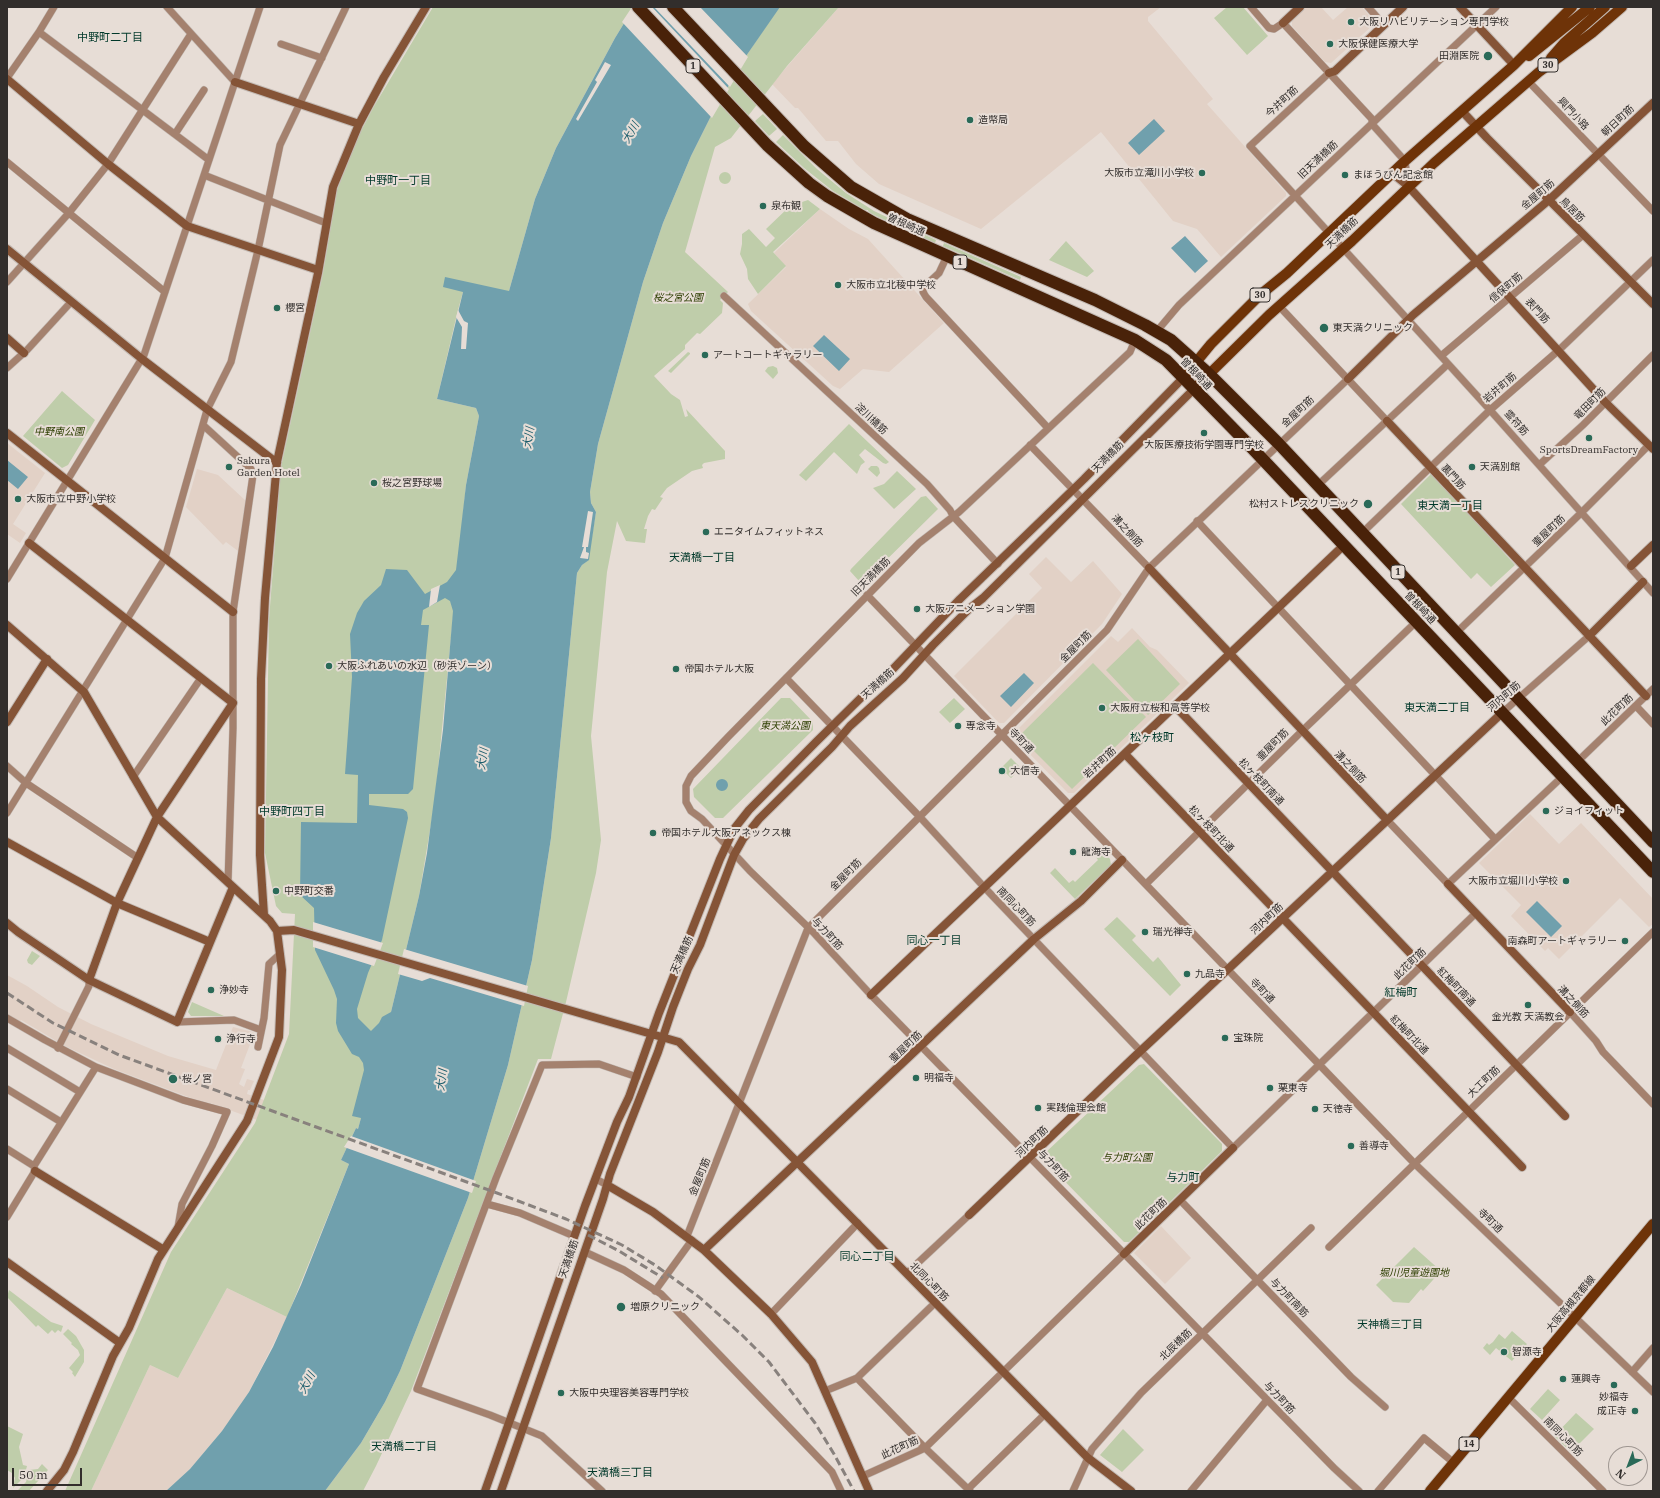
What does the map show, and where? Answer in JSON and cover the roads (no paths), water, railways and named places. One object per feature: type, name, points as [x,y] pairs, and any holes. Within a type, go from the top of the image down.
[{"type":"highway","name":"曽根崎通","points":[[638,7],[749,126],[794,171],[827,196],[874,223],[1135,340],[1166,360],[1503,712],[1653,872]]},
{"type":"highway","name":"曽根崎通","points":[[673,7],[804,146],[827,168],[851,187],[873,201],[907,219],[1095,300],[1157,331],[1171,340],[1209,374],[1279,444],[1653,842]]},
{"type":"main road","name":"天満橋筋","points":[[1183,378],[1211,344],[1260,295],[1287,272],[1405,161],[1514,66],[1572,7]]},
{"type":"main road","name":"天満橋筋","points":[[1514,66],[1532,54],[1590,7]]},
{"type":"main road","name":"天満橋筋","points":[[1539,72],[1564,43],[1605,7]]},
{"type":"main road","name":"天満橋筋","points":[[1194,389],[1279,306],[1344,248],[1408,186],[1528,81],[1592,33],[1622,7]]},
{"type":"main road","name":"大阪高槻京都線","points":[[1430,1491],[1653,1224]]},
{"type":"street","points":[[54,7],[7,79],[108,164],[187,226],[318,270]]},
{"type":"street","points":[[167,7],[235,82],[358,124]]},
{"type":"street","points":[[7,579],[142,359],[260,7]]},
{"type":"street","points":[[7,813],[84,692],[165,558],[207,410],[231,362],[258,250],[280,145],[346,7]]},
{"type":"street","points":[[264,915],[260,855],[261,672],[265,591],[277,463],[318,270],[333,187],[358,124],[426,7]]},
{"type":"street","points":[[1251,7],[1270,28],[1274,29],[1283,23],[1300,7]]},
{"type":"street","points":[[1368,7],[1384,24]]},
{"type":"street","points":[[1329,73],[1335,71],[1403,7]]},
{"type":"street","points":[[1460,7],[1514,66]]},
{"type":"street","name":"旧天満橋筋","points":[[1157,331],[1179,305],[1496,7]]},
{"type":"street","points":[[1283,23],[1372,119],[1372,124],[1405,161],[1408,186]]},
{"type":"street","points":[[39,32],[209,160]]},
{"type":"street","points":[[7,282],[68,214],[108,164],[192,34]]},
{"type":"street","points":[[281,44],[322,58]]},
{"type":"street","name":"今井町筋","points":[[1250,146],[1329,73]]},
{"type":"street","name":"興門小路","points":[[1528,81],[1653,211]]},
{"type":"street","points":[[175,134],[204,90]]},
{"type":"street","name":"朝日町筋","points":[[1598,154],[1652,104]]},
{"type":"street","name":"鳥居筋","points":[[1462,110],[1629,282],[1653,304]]},
{"type":"street","name":"霊符筋","points":[[1250,146],[1330,232],[1539,465],[1581,514],[1631,566],[1653,593]]},
{"type":"street","name":"金屋町筋","points":[[655,1291],[689,1238],[739,1104],[808,928],[1107,630],[1149,568],[1408,320],[1549,200],[1598,154]]},
{"type":"street","points":[[7,162],[68,214],[165,292]]},
{"type":"street","name":"表門筋","points":[[1392,173],[1408,186],[1511,297],[1605,402],[1652,445]]},
{"type":"street","points":[[204,175],[326,223]]},
{"type":"street","name":"信保町筋","points":[[1441,356],[1583,235]]},
{"type":"street","points":[[7,249],[142,359],[277,463]]},
{"type":"street","points":[[947,256],[939,273],[925,286],[923,292],[1048,428]]},
{"type":"street","name":"岩井町筋","points":[[1362,533],[1490,410],[1559,350],[1653,260]]},
{"type":"street","name":"淀川橋筋","points":[[724,296],[927,484],[950,510],[953,516],[998,564]]},
{"type":"street","points":[[7,368],[24,353],[71,302]]},
{"type":"street","name":"裏門筋","points":[[1279,306],[1646,696]]},
{"type":"street","points":[[7,338],[24,353]]},
{"type":"street","name":"旧天満橋筋","points":[[726,845],[687,806],[685,796],[686,786],[691,776],[919,543],[953,516],[1130,352],[1135,340]]},
{"type":"street","name":"竜田町筋","points":[[1539,465],[1653,355]]},
{"type":"street","points":[[1317,486],[1448,364]]},
{"type":"street","name":"天満橋筋","points":[[485,1491],[574,1236],[617,1122],[637,1077],[653,1035],[659,1013],[726,845],[734,829],[749,810],[1163,401],[1183,378]]},
{"type":"street","name":"天満橋筋","points":[[501,1491],[607,1185],[673,1007],[688,969],[700,945],[734,855],[743,839],[759,819],[841,737],[1194,389]]},
{"type":"street","points":[[177,1022],[210,942],[231,885],[234,612],[253,475],[251,469],[203,425]]},
{"type":"street","points":[[7,433],[234,612]]},
{"type":"street","name":"溝之側筋","points":[[1030,445],[1074,489],[1475,914],[1570,1012],[1596,1041],[1603,1052],[1653,1104]]},
{"type":"street","name":"壷屋町筋","points":[[1456,633],[1652,445]]},
{"type":"street","points":[[1197,521],[1437,774],[1495,839]]},
{"type":"street","points":[[29,543],[233,703]]},
{"type":"street","points":[[1631,566],[1653,545]]},
{"type":"street","name":"岩井町筋","points":[[871,995],[1069,805],[1125,754],[1344,546]]},
{"type":"street","name":"河内町筋","points":[[907,1273],[1386,820],[1518,698],[1589,636],[1643,582]]},
{"type":"street","name":"寺町通","points":[[867,595],[1416,1164],[1653,1392]]},
{"type":"street","name":"壷屋町筋","points":[[1146,884],[1350,684],[1416,622]]},
{"type":"street","points":[[7,625],[84,692],[157,817],[264,915],[277,931],[282,970],[281,1029],[273,1056],[247,1121],[164,1250],[120,1343],[73,1452],[64,1470],[47,1491]]},
{"type":"street","points":[[7,722],[47,659]]},
{"type":"street","points":[[133,777],[201,678]]},
{"type":"street","name":"南同心町筋","points":[[786,678],[841,737],[919,816],[984,887],[1233,1148]]},
{"type":"street","name":"此花町筋","points":[[1577,762],[1653,689]]},
{"type":"street","points":[[58,1048],[89,986],[117,903],[157,817],[233,703]]},
{"type":"street","name":"松ヶ枝町南通","points":[[1175,706],[1332,871]]},
{"type":"street","points":[[1636,706],[1653,724]]},
{"type":"street","name":"松ヶ枝町北通","points":[[1125,754],[1282,918]]},
{"type":"street","points":[[7,766],[26,783],[138,858]]},
{"type":"street","points":[[1448,884],[1562,776]]},
{"type":"street","points":[[7,842],[117,903],[210,942]]},
{"type":"street","name":"与力町筋","points":[[726,845],[734,855],[808,928],[871,995],[1267,1400],[1334,1468],[1359,1491]]},
{"type":"street","name":"壷屋町筋","points":[[704,1250],[1034,939],[1081,901],[1122,860]]},
{"type":"street","name":"紅梅町南通","points":[[1332,871],[1565,1116]]},
{"type":"street","name":"此花町筋","points":[[863,1476],[925,1448],[1475,914]]},
{"type":"street","name":"紅梅町北通","points":[[1282,918],[1522,1167]]},
{"type":"street","points":[[7,923],[90,980],[177,1022],[234,1020],[261,1030]]},
{"type":"street","name":"北同心町筋","points":[[277,931],[294,930],[679,1042],[1088,1458],[1131,1491]]},
{"type":"street","name":"大工町筋","points":[[1329,1247],[1653,932]]},
{"type":"street","points":[[258,1048],[264,1018],[269,964],[280,954]]},
{"type":"street","points":[[7,1018],[58,1048],[96,1067],[183,1100],[227,1112],[212,1146],[182,1204],[177,1228]]},
{"type":"street","points":[[7,1048],[80,1092]]},
{"type":"street","points":[[602,1491],[546,1439],[523,1428],[417,1389],[487,1204],[542,1065],[599,1064],[637,1077]]},
{"type":"street","points":[[7,1217],[61,1122],[96,1067]]},
{"type":"street","points":[[7,1089],[61,1122]]},
{"type":"street","points":[[7,1149],[35,1169],[164,1250]]},
{"type":"street","points":[[596,1180],[653,1212],[689,1238],[704,1250],[770,1314],[812,1362],[869,1491]]},
{"type":"street","name":"与力町南筋","points":[[1180,1200],[1351,1377],[1385,1407]]},
{"type":"street","points":[[487,1204],[520,1214],[574,1236]]},
{"type":"street","points":[[770,1314],[858,1223]]},
{"type":"street","name":"北辰橋筋","points":[[1073,1491],[1092,1449],[1141,1393],[1311,1228]]},
{"type":"street","points":[[585,1252],[624,1270],[661,1294],[832,1472],[841,1491]]},
{"type":"street","points":[[7,1262],[120,1343]]},
{"type":"street","points":[[825,1391],[857,1378],[936,1302]]},
{"type":"street","points":[[1632,1372],[1653,1348]]},
{"type":"street","points":[[857,1378],[925,1448],[969,1490],[1045,1414]]},
{"type":"street","name":"南同心町筋","points":[[1509,1398],[1603,1491]]},
{"type":"street","points":[[1191,1491],[1267,1400]]},
{"type":"street","points":[[1378,1491],[1424,1438],[1454,1463]]},
{"type":"water","name":"大川","points":[[634,7],[780,7],[744,59],[711,116],[691,156],[663,223],[643,282],[598,444],[590,492],[591,503],[596,512],[589,560],[582,565],[577,573],[551,838],[532,960],[508,1065],[468,1198],[400,1371],[385,1402],[361,1443],[325,1491],[166,1491],[190,1469],[222,1431],[249,1392],[273,1347],[301,1285],[349,1164],[341,1160],[356,1128],[358,1129],[361,1118],[352,1116],[364,1070],[363,1063],[359,1057],[352,1054],[338,1031],[336,1023],[337,999],[315,950],[314,908],[300,895],[301,822],[357,823],[358,775],[345,774],[352,677],[350,634],[357,613],[364,601],[381,585],[386,569],[407,570],[425,594],[447,582],[456,570],[466,485],[479,416],[476,408],[437,399],[463,292],[443,287],[445,277],[509,291],[535,199],[556,148],[615,38]],"holes":[[[445,598],[450,601],[453,611],[443,730],[427,853],[419,896],[391,1012],[382,1017],[379,1023],[371,1031],[358,1018],[357,1009],[368,973],[382,940],[408,818],[407,812],[403,809],[369,805],[369,794],[408,794],[413,789],[429,625],[421,625],[423,610]]]},
{"type":"water","points":[[1154,119],[1165,131],[1139,155],[1128,143]]},
{"type":"water","points":[[1185,236],[1208,261],[1195,273],[1171,248]]},
{"type":"water","points":[[824,335],[850,359],[839,371],[813,346]]},
{"type":"water","points":[[7,460],[28,477],[18,489],[7,480]]},
{"type":"water","points":[[1024,673],[1034,683],[1011,707],[1000,696]]},
{"type":"water","points":[[720,779],[724,779],[728,785],[724,791],[720,791],[716,787],[716,783]]},
{"type":"water","points":[[1537,901],[1562,926],[1551,937],[1526,912]]},
{"type":"railway","points":[[7,993],[53,1023],[119,1055],[566,1219],[622,1245],[655,1265],[699,1297],[742,1335],[769,1362],[815,1423],[854,1491]]},
{"type":"railway","points":[[588,1235],[619,1251],[663,1278]]},
{"type":"place","name":"大阪リハビリテーション専門学校","points":[[1351,22]]},
{"type":"place","name":"大阪保健医療大学","points":[[1330,44]]},
{"type":"place","name":"田淵医院","points":[[1488,56]]},
{"type":"place","name":"造幣局","points":[[970,120]]},
{"type":"place","name":"大阪市立滝川小学校","points":[[1202,173]]},
{"type":"place","name":"まほうびん記念館","points":[[1345,175]]},
{"type":"place","name":"泉布観","points":[[763,206]]},
{"type":"place","name":"大阪市立北稜中学校","points":[[838,285]]},
{"type":"place","name":"櫻宮","points":[[277,308]]},
{"type":"place","name":"東天満クリニック","points":[[1324,328]]},
{"type":"place","name":"アートコートギャラリー","points":[[705,355]]},
{"type":"place","name":"大阪医療技術学園専門学校","points":[[1204,433]]},
{"type":"place","name":"SportsDreamFactory","points":[[1589,438]]},
{"type":"place","name":"Sakura Garden Hotel","points":[[229,467]]},
{"type":"place","name":"天満別館","points":[[1472,467]]},
{"type":"place","name":"桜之宮野球場","points":[[374,483]]},
{"type":"place","name":"大阪市立中野小学校","points":[[18,499]]},
{"type":"place","name":"松村ストレスクリニック","points":[[1368,504]]},
{"type":"place","name":"エニタイムフィットネス","points":[[706,532]]},
{"type":"place","name":"大阪アニメーション学園","points":[[917,609]]},
{"type":"place","name":"大阪ふれあいの水辺（砂浜ゾーン）","points":[[329,666]]},
{"type":"place","name":"帝国ホテル大阪","points":[[676,669]]},
{"type":"place","name":"大阪府立桜和高等学校","points":[[1102,708]]},
{"type":"place","name":"専念寺","points":[[958,726]]},
{"type":"place","name":"大信寺","points":[[1002,771]]},
{"type":"place","name":"ジョイフィット","points":[[1546,811]]},
{"type":"place","name":"帝国ホテル大阪アネックス棟","points":[[653,833]]},
{"type":"place","name":"龍海寺","points":[[1073,852]]},
{"type":"place","name":"大阪市立堀川小学校","points":[[1566,881]]},
{"type":"place","name":"中野町交番","points":[[276,891]]},
{"type":"place","name":"瑞光禅寺","points":[[1145,932]]},
{"type":"place","name":"南森町アートギャラリー","points":[[1625,941]]},
{"type":"place","name":"九品寺","points":[[1187,974]]},
{"type":"place","name":"浄妙寺","points":[[211,990]]},
{"type":"place","name":"金光教 天満教会","points":[[1528,1005]]},
{"type":"place","name":"宝珠院","points":[[1225,1038]]},
{"type":"place","name":"浄行寺","points":[[218,1039]]},
{"type":"place","name":"明福寺","points":[[916,1078]]},
{"type":"place","name":"桜ノ宮","points":[[173,1079]]},
{"type":"place","name":"栗東寺","points":[[1270,1088]]},
{"type":"place","name":"実践倫理会館","points":[[1038,1108]]},
{"type":"place","name":"天徳寺","points":[[1315,1109]]},
{"type":"place","name":"善導寺","points":[[1351,1146]]},
{"type":"place","name":"増原クリニック","points":[[621,1307]]},
{"type":"place","name":"智源寺","points":[[1504,1352]]},
{"type":"place","name":"蓮興寺","points":[[1563,1379]]},
{"type":"place","name":"妙福寺","points":[[1614,1385]]},
{"type":"place","name":"大阪中央理容美容専門学校","points":[[561,1393]]},
{"type":"place","name":"成正寺","points":[[1635,1411]]},
{"type":"district","name":"中野町二丁目","points":[[110,38]]},
{"type":"district","name":"中野町一丁目","points":[[398,181]]},
{"type":"district","name":"東天満一丁目","points":[[1450,506]]},
{"type":"district","name":"天満橋一丁目","points":[[702,558]]},
{"type":"district","name":"東天満二丁目","points":[[1437,708]]},
{"type":"district","name":"松ヶ枝町","points":[[1152,738]]},
{"type":"district","name":"中野町四丁目","points":[[292,812]]},
{"type":"district","name":"同心一丁目","points":[[934,941]]},
{"type":"district","name":"紅梅町","points":[[1401,993]]},
{"type":"district","name":"与力町","points":[[1183,1178]]},
{"type":"district","name":"同心二丁目","points":[[867,1257]]},
{"type":"district","name":"天神橋三丁目","points":[[1390,1325]]},
{"type":"district","name":"天満橋二丁目","points":[[404,1447]]},
{"type":"district","name":"天満橋三丁目","points":[[620,1473]]},
{"type":"park label","name":"桜之宮公園","points":[[678,298]]},
{"type":"park label","name":"中野南公園","points":[[59,432]]},
{"type":"park label","name":"東天満公園","points":[[785,726]]},
{"type":"park label","name":"与力町公園","points":[[1127,1158]]},
{"type":"park label","name":"堀川児童遊園地","points":[[1414,1273]]}]
